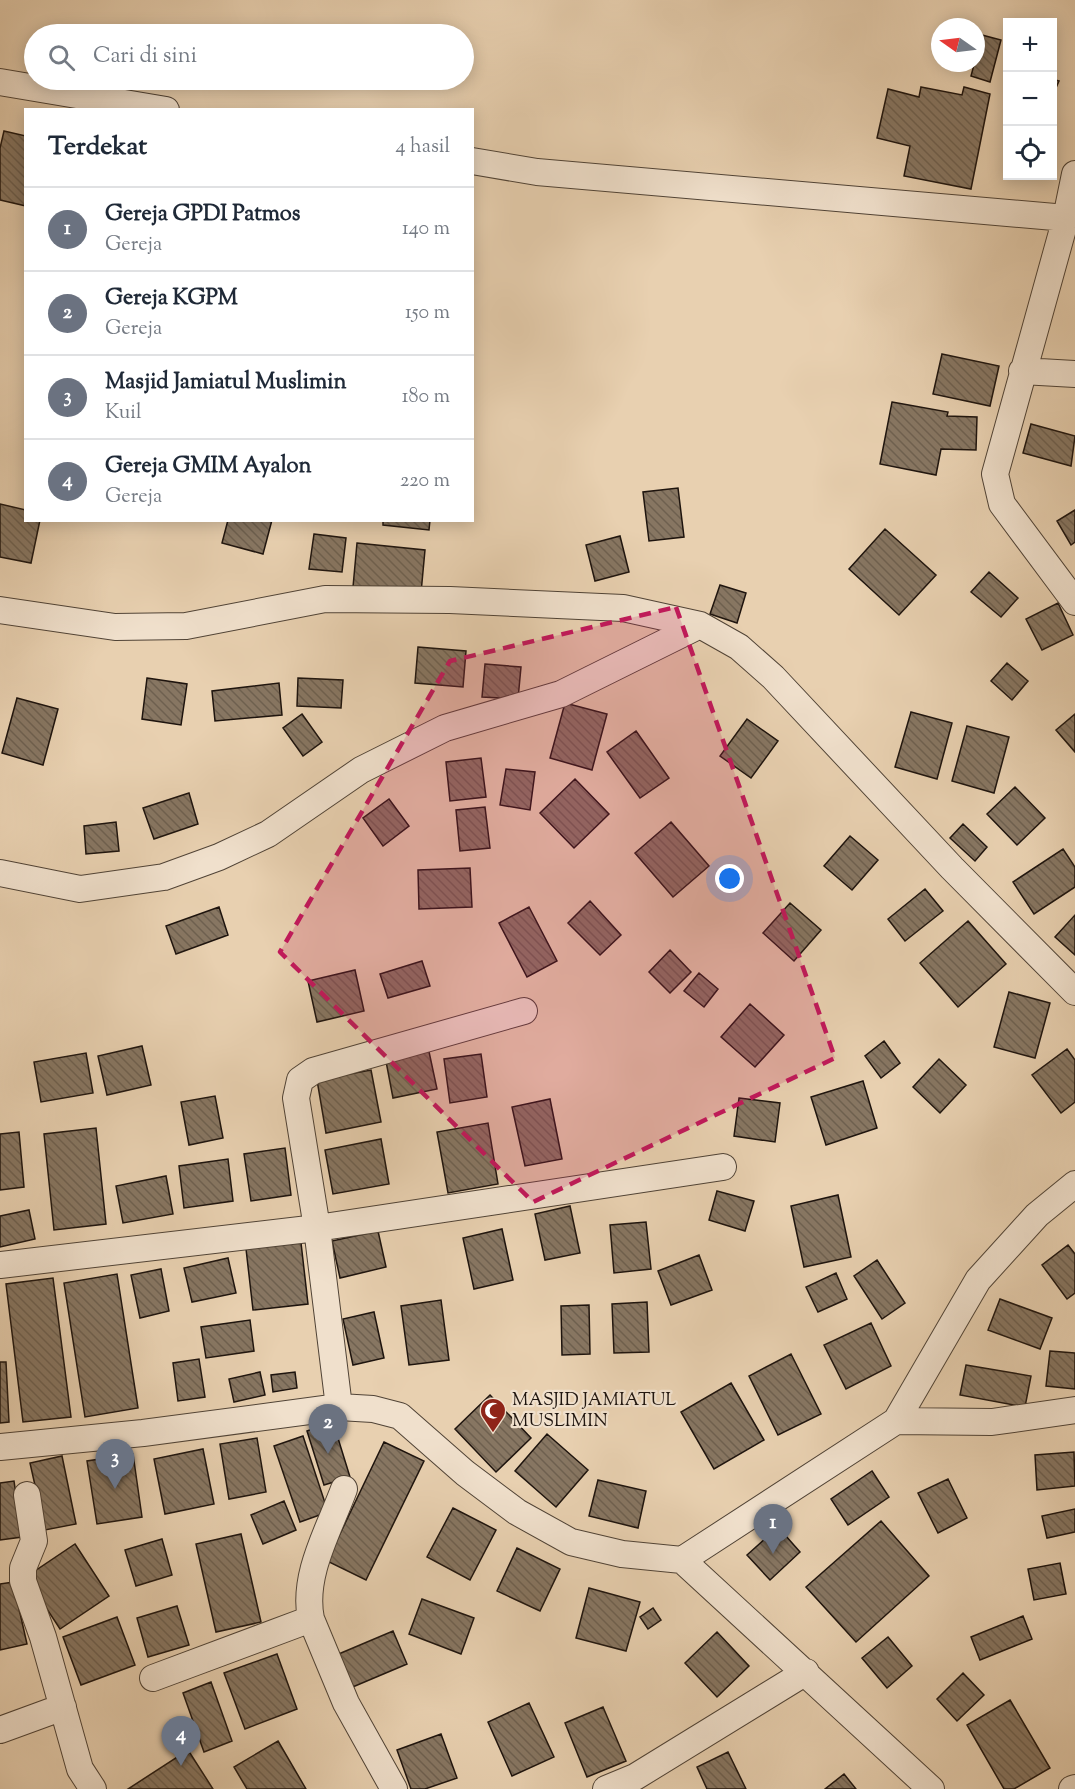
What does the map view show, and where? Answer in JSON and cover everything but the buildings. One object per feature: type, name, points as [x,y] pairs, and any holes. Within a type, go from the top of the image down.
[{"type":"street","points":[[0,82],[24,86]]},
{"type":"street","points":[[47,90],[154,108]]},
{"type":"street","points":[[474,161],[537,172],[1066,218]]},
{"type":"street","points":[[1075,174],[1066,218],[995,474],[1002,504],[1075,602]]},
{"type":"street","points":[[1022,371],[1075,374]]},
{"type":"street","points":[[0,610],[115,627],[186,626],[325,599],[450,600],[623,608],[700,625],[739,647],[772,677],[952,868],[1075,992]]},
{"type":"street","points":[[0,873],[80,889],[164,877],[219,857],[268,834],[361,770],[445,729],[561,694],[700,625]]},
{"type":"street","points":[[339,1407],[317,1228],[296,1098],[300,1080],[314,1071],[524,1011]]},
{"type":"street","points":[[0,1265],[317,1228],[723,1167]]},
{"type":"street","points":[[682,1560],[896,1421],[978,1280],[1037,1215],[1075,1184]]},
{"type":"street","points":[[0,1447],[143,1433],[339,1407],[373,1409],[400,1416],[465,1473],[517,1512],[571,1542],[622,1554],[682,1560],[931,1789]]},
{"type":"street","points":[[896,1421],[992,1422],[1075,1410]]},
{"type":"street","points":[[344,1489],[308,1590],[311,1619],[346,1703],[394,1789]]},
{"type":"street","points":[[27,1495],[34,1541],[23,1568],[23,1581],[63,1707],[80,1770],[93,1789]]},
{"type":"street","points":[[153,1678],[311,1619]]},
{"type":"street","points":[[606,1789],[635,1776],[806,1672]]},
{"type":"street","points":[[0,1730],[63,1707]]},
{"type":"highlighted area","points":[[676,607],[835,1058],[533,1202],[280,952],[450,661]]},
{"type":"place","name":"MASJID JAMIATUL MUSLIMIN","points":[[493,1434]]},
{"type":"place","name":"Gereja KGPM","points":[[328,1454]]},
{"type":"place","name":"Masjid Jamiatul Muslimin","points":[[115,1489]]},
{"type":"place","name":"Gereja GPDI Patmos","points":[[773,1554]]},
{"type":"place","name":"Gereja GMIM Ayalon","points":[[181,1766]]}]
